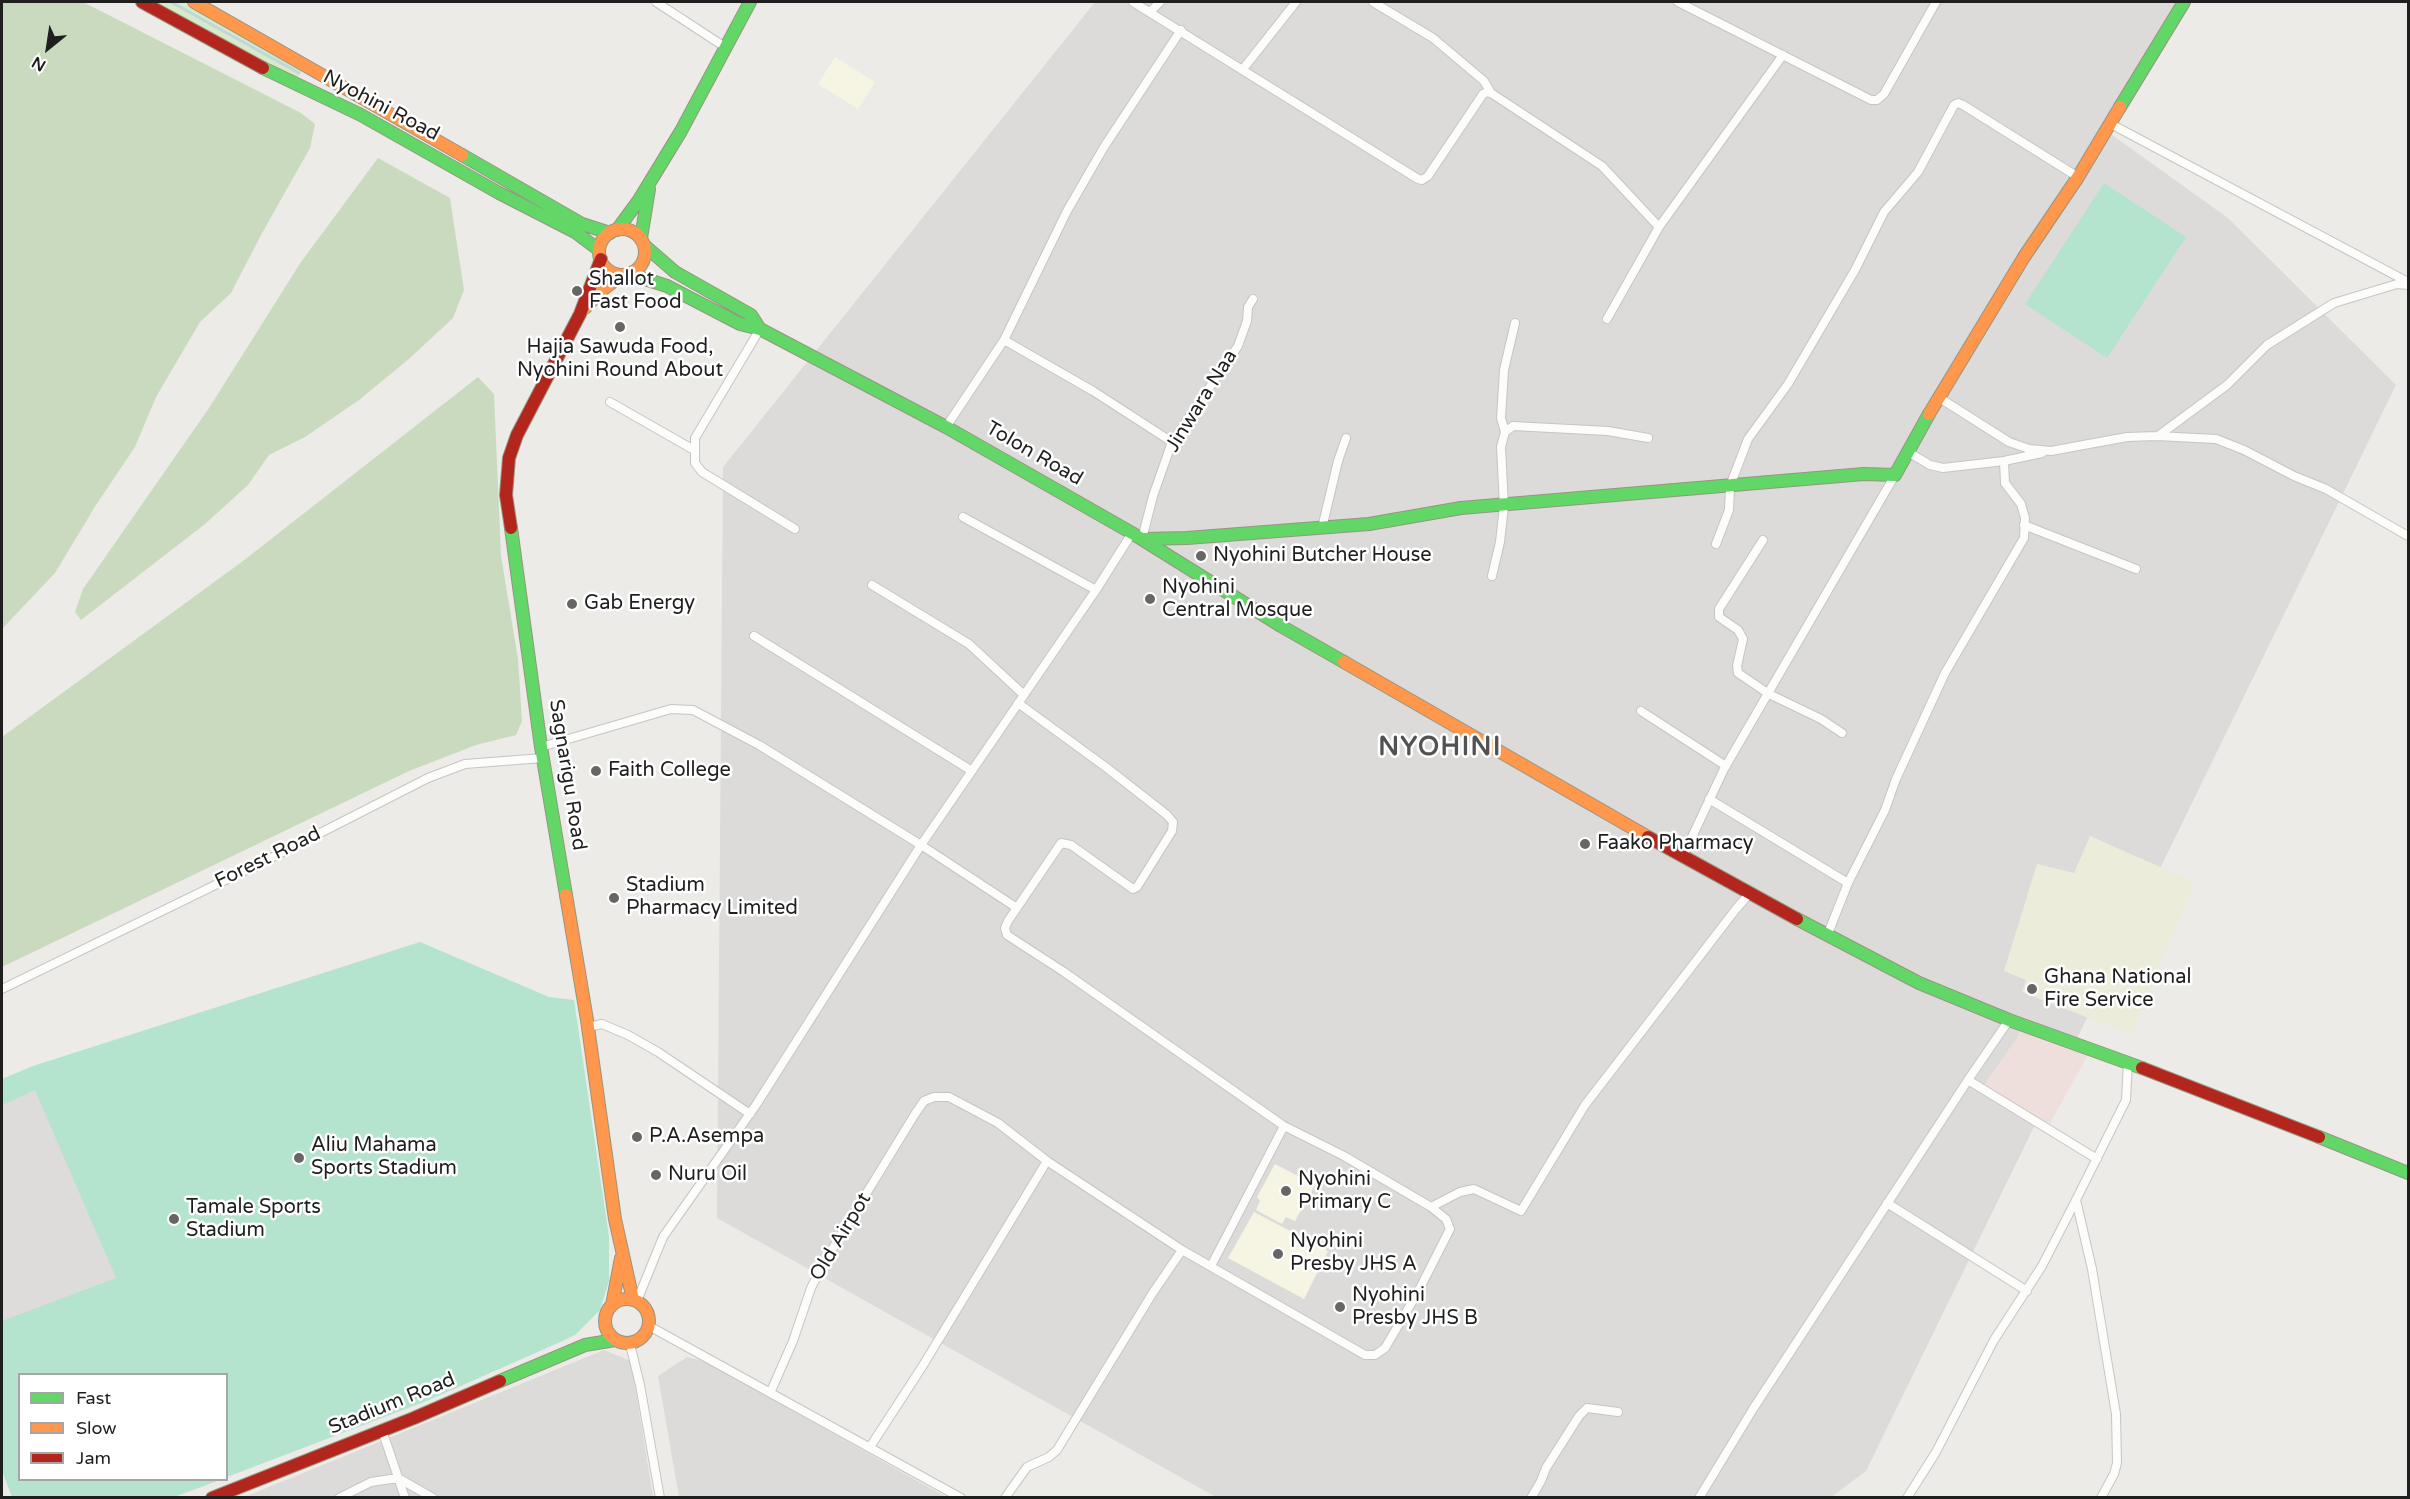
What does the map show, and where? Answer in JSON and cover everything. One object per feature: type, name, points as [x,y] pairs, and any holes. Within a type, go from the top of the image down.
[{"type":"main road","name":"Nyohini Road","points":[[142,2],[236,55],[389,131],[498,193],[575,232],[600,255]]},
{"type":"main road","name":"Nyohini Road","points":[[194,2],[582,224],[614,231]]},
{"type":"main road","points":[[750,2],[681,131],[650,182],[614,231],[605,237],[600,255],[609,270],[667,286],[740,324],[760,329]]},
{"type":"main road","points":[[1137,536],[1187,538],[1322,528],[1369,524],[1461,508],[1864,474],[1895,475],[1938,397],[2024,257],[2078,177],[2184,2]]},
{"type":"main road","points":[[626,274],[635,271],[644,261],[643,242],[650,182]]},
{"type":"main road","points":[[614,231],[630,231],[675,272],[751,315],[760,329]]},
{"type":"main road","name":"Sagnarigu Road","points":[[600,255],[580,314],[517,435],[507,472],[506,495],[542,752],[588,1027],[622,1257],[635,1300]]},
{"type":"main road","name":"Sagnarigu Road","points":[[580,314],[601,291],[626,274]]},
{"type":"main road","name":"Tolon Road","points":[[760,329],[946,427],[1137,536],[1281,626],[1827,936],[1919,983],[2010,1020],[2128,1062],[2409,1173]]},
{"type":"main road","name":"Sagnarigu Road","points":[[612,1305],[622,1257]]},
{"type":"main road","points":[[620,1300],[635,1300],[646,1309],[650,1326],[644,1337],[630,1344],[615,1341],[607,1331],[605,1320],[612,1305],[620,1300]]},
{"type":"main road","name":"Stadium Road","points":[[585,1345],[605,1320]]},
{"type":"main road","name":"Stadium Road","points":[[212,1497],[382,1430],[585,1345],[615,1341]]},
{"type":"street","points":[[656,2],[725,47]]},
{"type":"street","points":[[1133,2],[1422,180],[1428,176],[1484,94],[1491,93]]},
{"type":"street","points":[[1150,12],[1160,2]]},
{"type":"street","points":[[1243,69],[1296,2]]},
{"type":"street","points":[[1373,2],[1433,38],[1484,81],[1491,93],[1602,166],[1659,227]]},
{"type":"street","points":[[1678,2],[1870,100],[1877,99],[1884,94],[1936,2]]},
{"type":"street","points":[[946,427],[1004,340],[1067,211],[1104,147],[1181,30]]},
{"type":"street","points":[[1607,319],[1659,227],[1783,55]]},
{"type":"street","points":[[1716,544],[1729,510],[1730,486],[1748,439],[1788,384],[1855,270],[1884,212],[1918,172],[1954,105],[1958,103],[1963,105],[2078,177]]},
{"type":"street","points":[[2109,123],[2409,284]]},
{"type":"street","points":[[2157,436],[2228,385],[2267,345],[2334,303],[2397,284],[2409,284]]},
{"type":"street","name":"Jinwara Naa","points":[[635,1300],[663,1237],[750,1114],[921,845],[1096,590],[1137,536],[1172,442],[1238,346],[1247,321],[1248,307],[1253,299]]},
{"type":"street","points":[[1492,576],[1500,543],[1504,506],[1501,447],[1505,432],[1501,418],[1504,370],[1515,323]]},
{"type":"street","points":[[760,329],[695,438],[695,463],[702,472],[795,529]]},
{"type":"street","points":[[1004,340],[1093,391],[1172,442]]},
{"type":"street","points":[[1938,397],[2009,442],[2029,449],[2051,451]]},
{"type":"street","points":[[610,402],[694,450]]},
{"type":"street","points":[[1505,432],[1513,426],[1608,431],[1648,438]]},
{"type":"street","points":[[1908,452],[1930,465],[1943,468],[2004,461],[2127,437],[2216,439],[2325,489],[2409,536]]},
{"type":"street","points":[[1322,528],[1338,461],[1346,438]]},
{"type":"street","points":[[1827,936],[1848,884],[1885,810],[1896,779],[1945,673],[2024,538],[2021,504],[2005,483],[2004,461]]},
{"type":"street","points":[[1683,856],[1726,766],[1895,475]]},
{"type":"street","points":[[963,517],[1096,590]]},
{"type":"street","points":[[2024,525],[2136,569]]},
{"type":"street","points":[[1763,540],[1719,609],[1719,617],[1738,630],[1743,639],[1738,673],[1769,694],[1821,719],[1842,733]]},
{"type":"street","points":[[870,1447],[934,1348],[1047,1161],[1182,1250],[1365,1355],[1375,1354],[1385,1348],[1418,1292],[1450,1229],[1446,1219],[1431,1207],[1344,1156],[1284,1126],[1064,972],[1007,935],[1005,928],[1061,843],[1071,845],[1133,889],[1172,831],[1173,822],[1021,699],[969,644],[872,585]]},
{"type":"street","points":[[754,636],[972,771]]},
{"type":"street","name":"Forest Road","points":[[2,990],[428,778],[465,764],[542,752],[671,710],[693,710],[759,745],[921,845],[1017,908]]},
{"type":"street","points":[[1641,711],[1726,766]]},
{"type":"street","points":[[1709,799],[1848,884]]},
{"type":"street","points":[[1431,1207],[1460,1192],[1474,1190],[1521,1211],[1585,1105],[1750,894]]},
{"type":"street","points":[[1699,1497],[1753,1409],[1887,1203],[2010,1020]]},
{"type":"street","points":[[588,1027],[602,1023],[628,1035],[658,1052],[750,1114]]},
{"type":"street","points":[[1907,1497],[1936,1452],[1994,1340],[2027,1290],[2097,1159],[2126,1100],[2128,1062]]},
{"type":"street","points":[[1968,1080],[2097,1159]]},
{"type":"street","name":"Old Airpot","points":[[771,1391],[793,1341],[811,1288],[825,1261],[924,1101],[934,1097],[949,1097],[998,1123],[1047,1161]]},
{"type":"street","points":[[1211,1266],[1284,1126]]},
{"type":"street","points":[[2076,1200],[2092,1269],[2116,1414],[2117,1464],[2101,1497]]},
{"type":"street","points":[[1887,1203],[2027,1290]]},
{"type":"street","points":[[1005,1497],[1027,1467],[1049,1457],[1057,1450],[1152,1294],[1182,1250]]},
{"type":"street","points":[[650,1326],[961,1497]]},
{"type":"street","points":[[630,1344],[640,1384],[660,1497]]},
{"type":"street","points":[[1532,1497],[1546,1468],[1579,1416],[1587,1408],[1618,1412]]},
{"type":"street","points":[[382,1430],[405,1497]]},
{"type":"street","points":[[339,1497],[371,1482],[400,1479],[433,1497]]},
{"type":"shaded area","points":[[1095,2],[2182,2],[2101,127],[2228,218],[2396,385],[1866,1471],[1830,1498],[1216,1497],[717,1218],[723,467]]},
{"type":"shaded area","points":[[835,57],[875,82],[858,109],[818,84]]},
{"type":"shaded area","points":[[2090,836],[2194,882],[2132,1035],[2022,992],[2026,980],[2004,971],[2037,864],[2074,873]]},
{"type":"shaded area","points":[[2019,1027],[2089,1053],[2049,1125],[1982,1088],[2018,1036]]},
{"type":"shaded area","points":[[35,1090],[116,1278],[2,1321],[2,1105]]},
{"type":"shaded area","name":"Nyohini Primary C","points":[[1275,1164],[1315,1185],[1295,1221],[1286,1217],[1282,1224],[1256,1210],[1260,1201],[1257,1197]]},
{"type":"shaded area","name":"Nyohini Presby JHS A","points":[[1254,1212],[1328,1251],[1304,1299],[1228,1258]]},
{"type":"shaded area","points":[[604,1350],[631,1361],[653,1497],[242,1498]]},
{"type":"shaded area","points":[[687,1357],[706,1362],[946,1497],[679,1497],[658,1376]]},
{"type":"green space","points":[[2,2],[83,2],[301,113],[315,124],[310,148],[231,293],[200,322],[156,397],[135,447],[96,505],[55,573],[2,629]]},
{"type":"green space","points":[[154,2],[182,2],[302,69],[298,78]]},
{"type":"green space","points":[[378,158],[450,198],[464,290],[453,318],[410,358],[359,400],[305,437],[269,455],[248,485],[205,524],[81,620],[75,612],[83,589],[209,408],[301,262]]},
{"type":"green space","points":[[2104,183],[2186,237],[2107,358],[2025,304]]},
{"type":"green space","points":[[478,377],[494,394],[501,556],[518,659],[522,721],[516,735],[476,745],[409,771],[2,967],[2,737],[243,561]]},
{"type":"green space","name":"Aliu Mahama Sports Stadium","points":[[420,942],[549,997],[574,1000],[609,1237],[609,1281],[600,1310],[575,1335],[558,1343],[429,1400],[228,1477],[228,1373],[18,1373],[18,1481],[217,1481],[174,1497],[12,1497],[2,1471],[2,1079],[33,1066]]},
{"type":"waterway","points":[[171,2],[299,73]]},
{"type":"traffic: fast","points":[[617,230],[639,200],[681,131],[750,2]]},
{"type":"traffic: fast","points":[[2120,107],[2184,2]]},
{"type":"traffic: fast","points":[[263,68],[361,115],[499,193],[575,232],[599,250]]},
{"type":"traffic: fast","points":[[462,155],[582,224],[610,233]]},
{"type":"traffic: fast","points":[[641,238],[649,189]]},
{"type":"traffic: fast","points":[[645,246],[675,272],[751,315],[760,329]]},
{"type":"traffic: fast","points":[[629,274],[667,286],[740,324],[760,329],[946,427],[1132,533],[1281,626],[1344,662]]},
{"type":"traffic: fast","points":[[1143,539],[1187,538],[1369,524],[1461,508],[1864,474],[1895,475],[1929,414]]},
{"type":"traffic: fast","points":[[511,528],[541,747],[566,895]]},
{"type":"traffic: fast","points":[[1797,919],[1919,983],[2009,1020],[2142,1068]]},
{"type":"traffic: fast","points":[[2319,1137],[2408,1173]]},
{"type":"traffic: fast","points":[[500,1381],[585,1345],[615,1340]]},
{"type":"traffic: slow","points":[[194,2],[462,155]]},
{"type":"traffic: slow","points":[[1929,414],[2024,257],[2078,177],[2120,107]]},
{"type":"traffic: slow","points":[[622,229],[638,236],[645,252],[638,268],[622,275],[606,268],[599,252],[606,236],[622,229]]},
{"type":"traffic: slow","points":[[585,308],[601,291],[622,275]]},
{"type":"traffic: slow","points":[[1344,662],[1648,837]]},
{"type":"traffic: slow","points":[[566,895],[587,1020],[615,1219],[633,1300]]},
{"type":"traffic: slow","points":[[612,1305],[621,1258]]},
{"type":"traffic: slow","points":[[627,1299],[636,1300],[643,1305],[648,1312],[649,1321],[648,1330],[643,1337],[636,1342],[627,1343],[618,1342],[611,1337],[606,1330],[605,1321],[606,1312],[611,1305],[618,1300],[627,1299]]},
{"type":"traffic: jam","points":[[142,2],[263,68]]},
{"type":"traffic: jam","points":[[511,528],[506,495],[509,458],[517,435],[580,314],[601,259]]},
{"type":"traffic: jam","points":[[1648,837],[1797,919]]},
{"type":"traffic: jam","points":[[2142,1068],[2319,1137]]},
{"type":"traffic: jam","points":[[212,1498],[414,1418],[500,1381]]},
{"type":"place","name":"Shallot Fast Food","points":[[577,291]]},
{"type":"place","name":"Hajia Sawuda Food, Nyohini Round About","points":[[620,327]]},
{"type":"place","name":"Nyohini Butcher House","points":[[1201,556]]},
{"type":"place","name":"Nyohini Central Mosque","points":[[1150,599]]},
{"type":"place","name":"Gab Energy","points":[[572,604]]},
{"type":"place","name":"Faith College","points":[[596,771]]},
{"type":"place","name":"Faako Pharmacy","points":[[1585,844]]},
{"type":"place","name":"Stadium Pharmacy Limited","points":[[614,898]]},
{"type":"place","name":"Ghana National Fire Service","points":[[2032,989]]},
{"type":"place","name":"P.A.Asempa","points":[[637,1137]]},
{"type":"place","name":"Aliu Mahama Sports Stadium","points":[[299,1158]]},
{"type":"place","name":"Nuru Oil","points":[[656,1175]]},
{"type":"place","name":"Nyohini Primary C","points":[[1286,1191]]},
{"type":"place","name":"Tamale Sports Stadium","points":[[174,1219]]},
{"type":"place","name":"Nyohini Presby JHS A","points":[[1278,1254]]},
{"type":"place","name":"Nyohini Presby JHS B","points":[[1340,1307]]},
{"type":"district","name":"NYOHINI","points":[[1440,748]]}]
